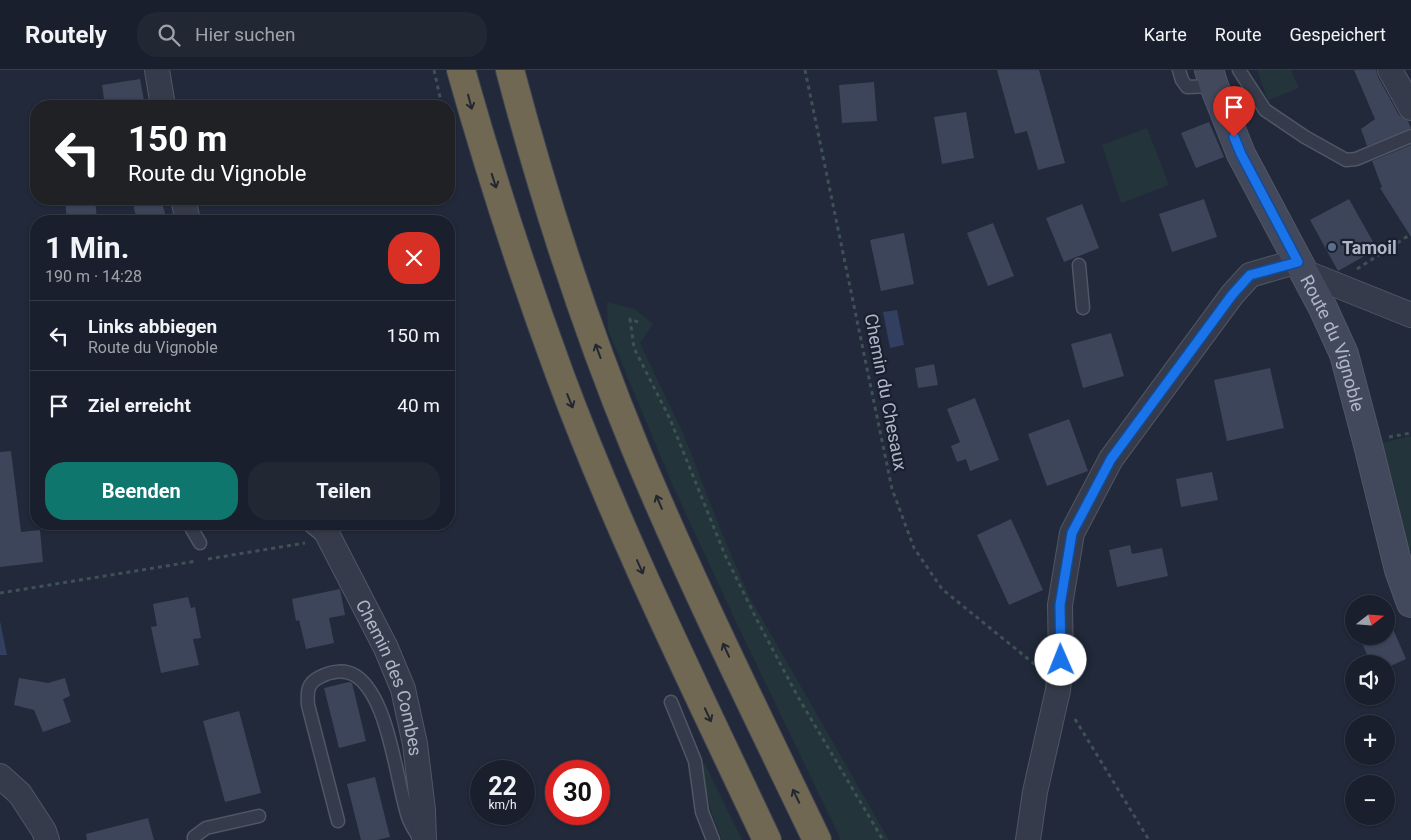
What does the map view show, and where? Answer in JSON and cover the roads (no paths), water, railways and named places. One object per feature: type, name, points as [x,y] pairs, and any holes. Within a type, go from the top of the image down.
[{"type":"highway","points":[[461,70],[479,135],[527,284],[560,377],[598,470],[684,664],[767,840]]},
{"type":"highway","points":[[510,70],[524,123],[572,279],[636,450],[725,649],[818,840]]},
{"type":"street","points":[[157,70],[162,100]]},
{"type":"street","points":[[1390,70],[1411,108]]},
{"type":"street","name":"Route du Vignoble","points":[[1211,78],[1241,154],[1301,267],[1344,354],[1368,441],[1399,570],[1411,603]]},
{"type":"street","points":[[1028,840],[1036,792],[1058,690],[1061,660],[1060,605],[1072,533],[1111,459],[1232,295],[1250,275],[1301,267],[1333,284],[1411,316]]},
{"type":"street","name":"Chemin des Combes","points":[[325,530],[386,648],[403,689],[414,744],[423,810],[423,840]]},
{"type":"street","points":[[0,776],[20,794],[44,831],[47,840]]},
{"type":"lane","points":[[1179,70],[1182,80],[1187,87],[1211,78]]},
{"type":"lane","points":[[1239,70],[1265,110],[1305,137],[1346,160],[1356,160],[1411,136]]},
{"type":"lane","points":[[1079,265],[1083,308]]},
{"type":"lane","points":[[192,530],[200,543]]},
{"type":"lane","points":[[315,530],[333,545]]},
{"type":"lane","points":[[338,821],[308,705],[307,689],[314,679],[325,674],[346,672],[355,675],[364,683],[382,716],[408,819],[414,831],[423,840]]},
{"type":"lane","points":[[671,702],[694,761],[702,812],[713,840]]},
{"type":"lane","points":[[194,840],[194,837],[206,828],[259,816]]},
{"type":"water","points":[[897,310],[904,345],[890,348],[883,312]]},
{"type":"water","points":[[0,621],[7,655],[0,655]]},
{"type":"place","name":"Tamoil","points":[[1332,247]]}]
